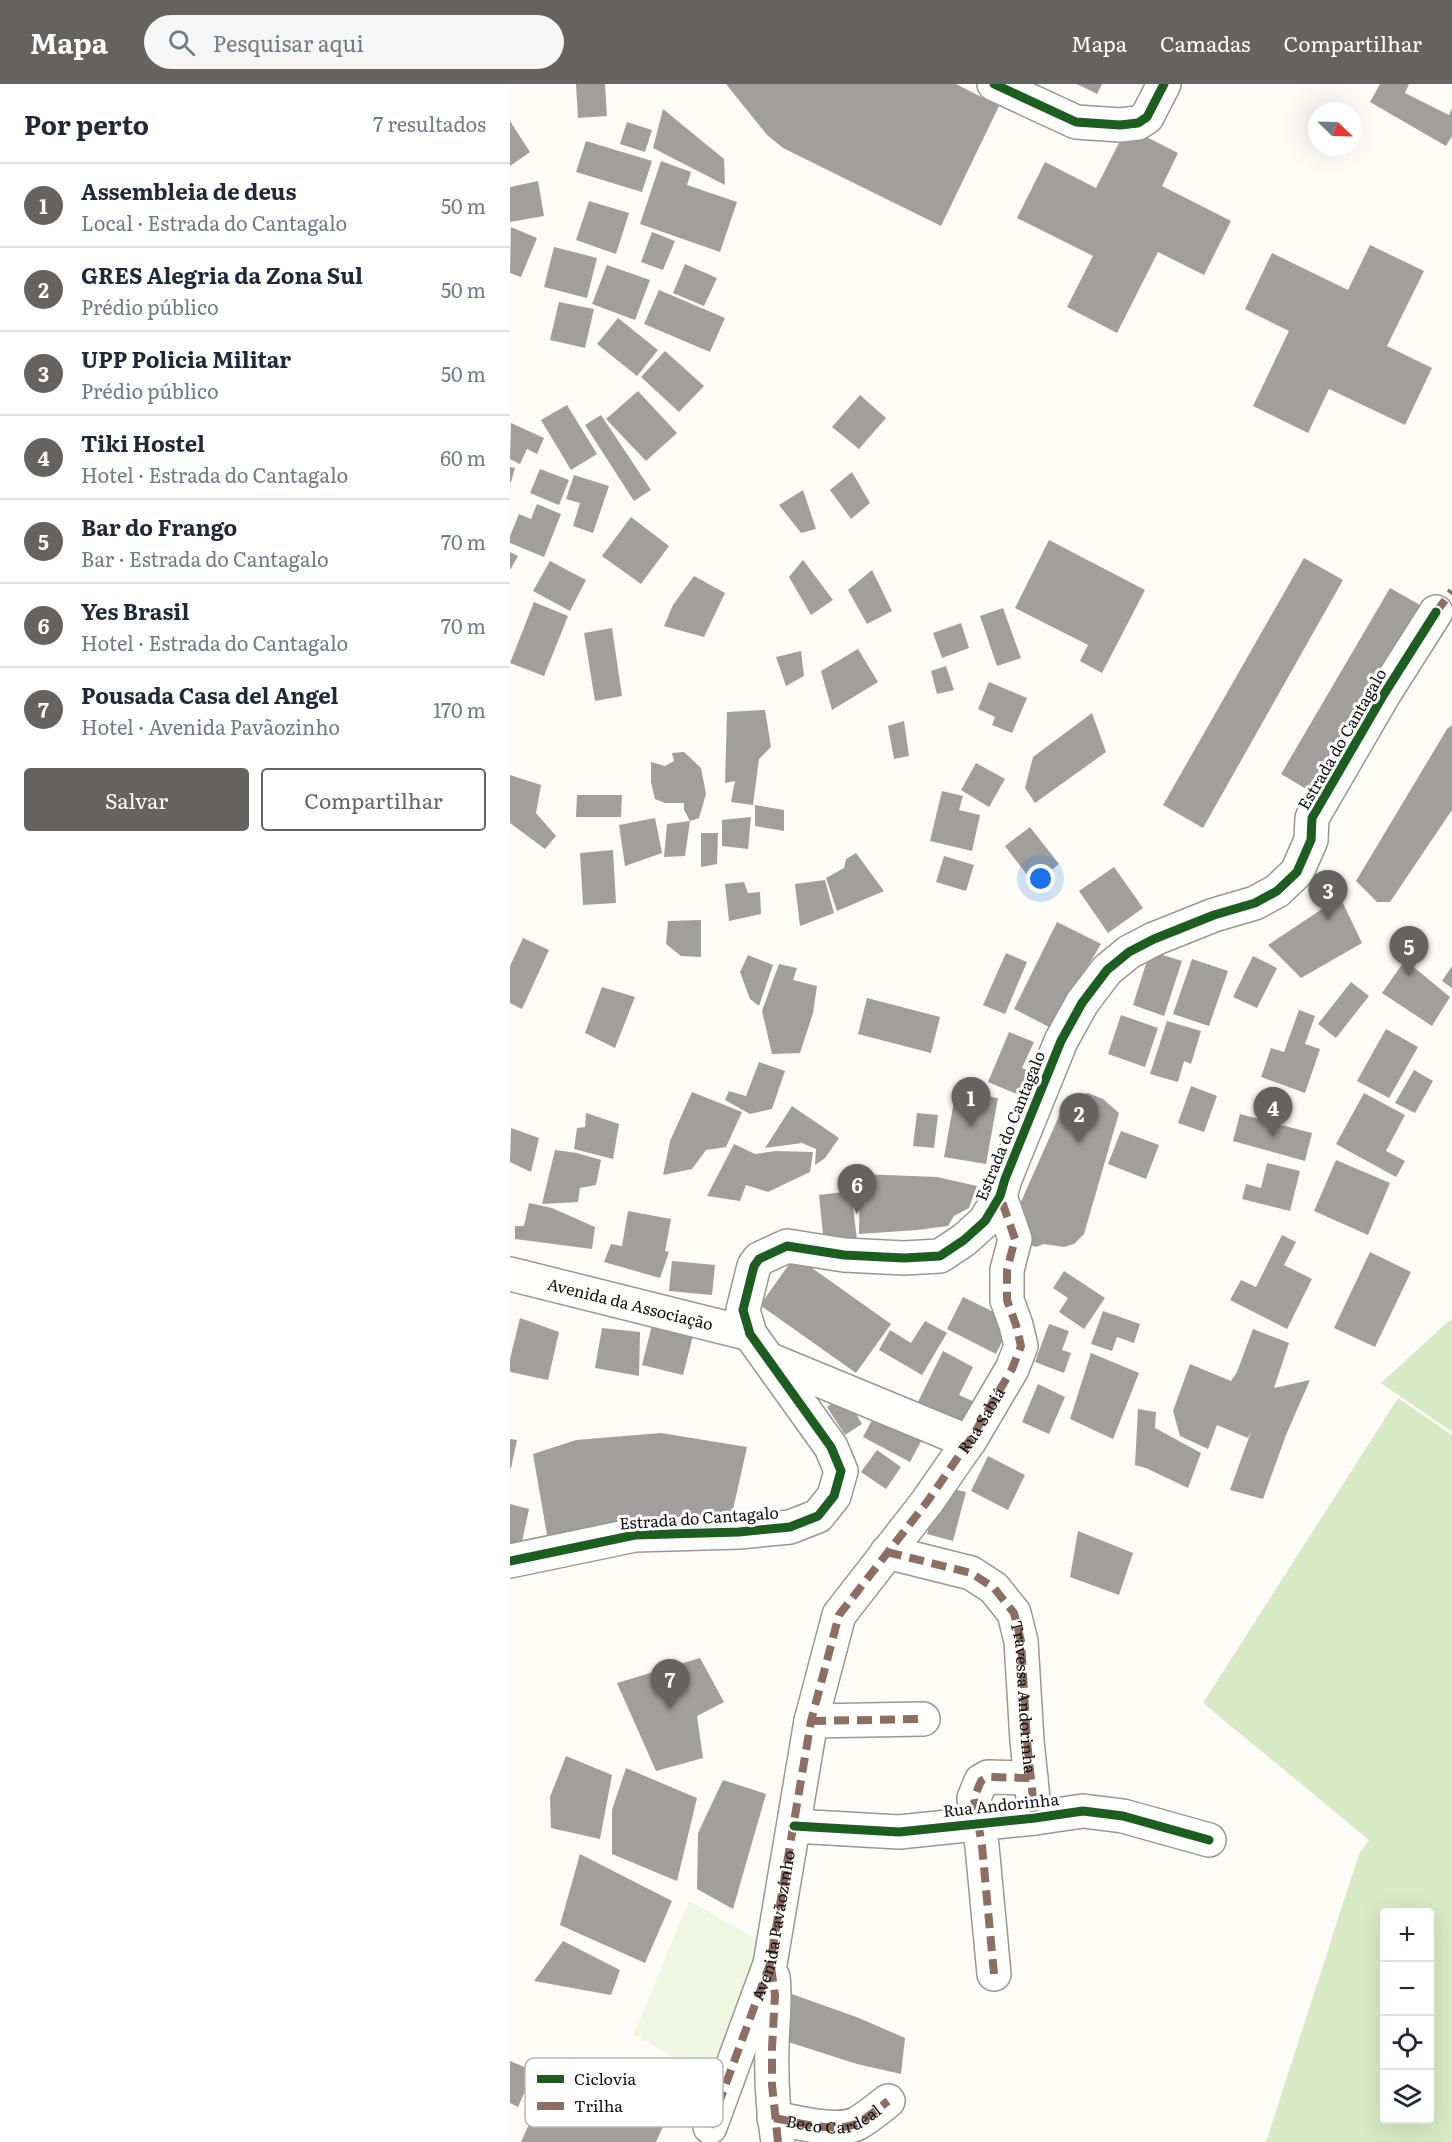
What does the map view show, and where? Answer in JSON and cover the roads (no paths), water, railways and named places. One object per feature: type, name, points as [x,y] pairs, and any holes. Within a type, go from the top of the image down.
[{"type":"street","points":[[994,84],[1076,122],[1120,125],[1138,123],[1147,117],[1164,84]]},
{"type":"street","name":"Estrada do Cantagalo","points":[[510,1561],[635,1534],[740,1532],[790,1527],[818,1516],[834,1496],[840,1471],[831,1447],[759,1347],[743,1310],[754,1266],[759,1259],[787,1246],[844,1255],[904,1258],[940,1256],[964,1240],[985,1221],[1000,1196],[1061,1041],[1082,1004],[1107,970],[1129,952],[1214,915],[1255,903],[1277,891],[1297,872],[1311,840],[1312,818],[1384,694],[1436,612]]},
{"type":"street","name":"Rua Sabiá","points":[[839,1615],[927,1502],[969,1442],[1007,1378],[1021,1346],[1007,1300],[1007,1270],[1016,1239],[1000,1196]]},
{"type":"street","name":"Avenida da Associação","points":[[510,1274],[759,1347],[969,1442]]},
{"type":"street","name":"Travessa Andorinha","points":[[887,1552],[971,1573],[994,1588],[1014,1613],[1021,1641],[1035,1818]]},
{"type":"street","name":"Avenida Pavãozinho","points":[[723,2092],[770,1964],[811,1721],[839,1615]]},
{"type":"street","points":[[811,1721],[923,1719]]},
{"type":"street","points":[[994,1974],[979,1824],[974,1798],[981,1781],[988,1777],[1031,1778]]},
{"type":"street","name":"Rua Andorinha","points":[[794,1826],[899,1832],[1083,1811],[1123,1816],[1209,1840]]},
{"type":"street","points":[[770,1964],[775,1995],[772,2048],[776,2130]]},
{"type":"street","name":"Beco Cardeal","points":[[776,2130],[844,2127],[856,2124],[888,2101]]},
{"type":"place","name":"UPP Policia Militar","points":[[1328,920]]},
{"type":"place","name":"Bar do Frango","points":[[1409,976]]},
{"type":"place","name":"Assembleia de deus","points":[[971,1127]]},
{"type":"place","name":"Tiki Hostel","points":[[1273,1137]]},
{"type":"place","name":"GRES Alegria da Zona Sul","points":[[1079,1143]]},
{"type":"place","name":"Yes Brasil","points":[[857,1214]]},
{"type":"place","name":"Pousada Casa del Angel","points":[[670,1709]]}]
